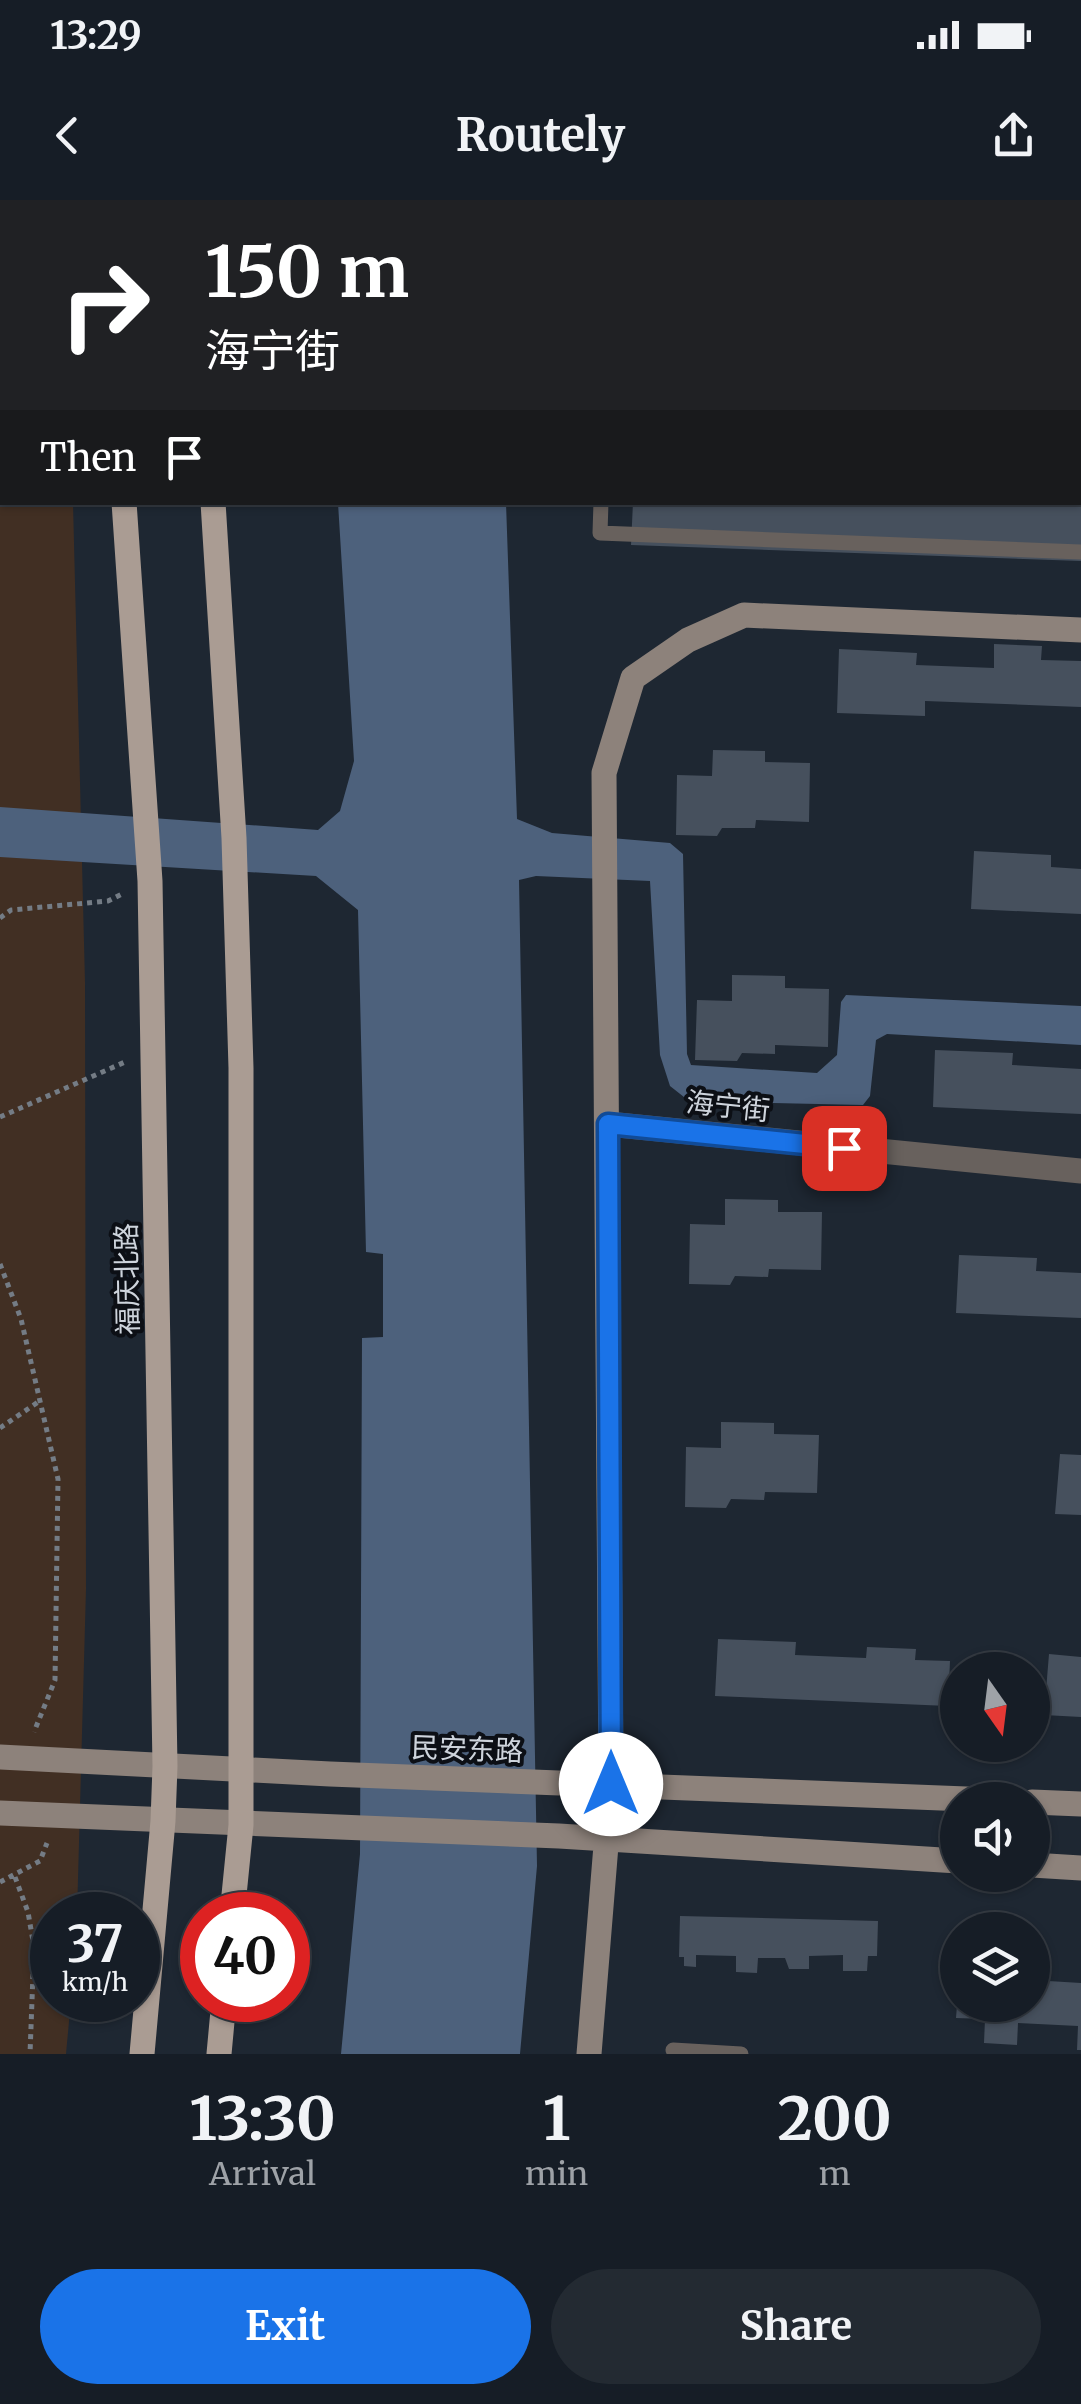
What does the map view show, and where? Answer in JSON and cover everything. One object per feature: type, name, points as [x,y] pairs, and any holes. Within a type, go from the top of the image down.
[{"type":"main road","name":"福庆北路","points":[[124,505],[150,881],[165,1766],[142,2054]]},
{"type":"main road","points":[[213,505],[234,838],[241,1068],[241,1825],[234,1892]]},
{"type":"main road","points":[[589,2054],[611,1784],[604,773],[633,678],[688,640],[744,615],[1081,630]]},
{"type":"main road","name":"民安东路","points":[[12,1757],[330,1774],[940,1798]]},
{"type":"main road","points":[[1050,1803],[1081,1804]]},
{"type":"main road","points":[[0,1813],[547,1836],[940,1859]]},
{"type":"main road","points":[[1050,1866],[1081,1868]]},
{"type":"main road","points":[[219,2054],[222,2022]]},
{"type":"street","name":"海宁街","points":[[608,1124],[1081,1171]]},
{"type":"lane","points":[[601,505],[600,533],[1081,552]]},
{"type":"lane","points":[[674,2050],[741,2054]]},
{"type":"path","points":[[0,918],[11,910],[108,901],[150,881]]},
{"type":"path","points":[[0,1117],[154,1050]]},
{"type":"path","points":[[0,1264],[22,1318],[58,1479],[55,1680],[12,1757]]},
{"type":"path","points":[[0,1417],[3,1426],[41,1400]]},
{"type":"path","points":[[0,1882],[40,1861],[48,1840],[50,1815]]},
{"type":"path","points":[[14,1877],[28,1912],[34,1947],[30,2054]]},
{"type":"shaded area","points":[[0,505],[73,505],[85,982],[86,1589],[78,1892],[30,1892],[30,2022],[69,2022],[66,2054],[0,2054]]},
{"type":"water","points":[[338,505],[506,505],[517,819],[552,833],[670,843],[683,854],[687,1054],[691,1065],[817,1073],[837,1055],[841,1002],[846,995],[1081,1006],[1081,1045],[887,1034],[876,1040],[870,1096],[863,1105],[689,1101],[670,1086],[660,1055],[650,881],[536,876],[519,880],[537,1866],[520,2054],[341,2054],[360,1854],[362,1338],[383,1337],[383,1254],[366,1252],[358,910],[316,876],[0,857],[0,807],[318,830],[340,811],[354,761]]},
{"type":"building","points":[[633,505],[1081,505],[1081,561],[631,545]]},
{"type":"building","points":[[994,644],[1042,646],[1041,660],[1081,661],[1081,707],[925,701],[925,716],[837,713],[839,649],[917,653],[916,665],[994,668]]},
{"type":"building","points":[[713,750],[765,751],[765,762],[810,763],[809,822],[756,820],[755,828],[722,828],[717,836],[676,835],[677,775],[712,776]]},
{"type":"building","points":[[974,851],[1051,855],[1051,867],[1081,869],[1081,914],[971,909]]},
{"type":"building","points":[[732,975],[785,976],[785,988],[829,989],[828,1047],[775,1045],[775,1054],[742,1053],[737,1061],[695,1060],[697,1000],[732,1001]]},
{"type":"building","points":[[935,1050],[1013,1053],[1012,1065],[1081,1069],[1081,1114],[933,1107]]},
{"type":"building","points":[[725,1199],[778,1200],[778,1212],[822,1212],[821,1270],[769,1269],[768,1277],[735,1276],[730,1285],[689,1284],[690,1224],[725,1225]]},
{"type":"building","points":[[959,1255],[1037,1258],[1036,1271],[1081,1273],[1081,1318],[956,1313]]},
{"type":"building","points":[[721,1422],[774,1423],[774,1434],[819,1435],[817,1493],[765,1492],[764,1500],[731,1499],[726,1508],[685,1507],[686,1447],[721,1448]]},
{"type":"building","points":[[1060,1454],[1081,1455],[1081,1515],[1055,1514]]},
{"type":"building","points":[[718,1639],[796,1642],[795,1655],[866,1658],[867,1647],[916,1649],[915,1660],[940,1661],[940,1706],[715,1696]]},
{"type":"building","points":[[1050,1654],[1081,1657],[1081,1717],[1050,1715]]},
{"type":"building","points":[[680,1916],[878,1921],[877,1956],[868,1956],[867,1971],[843,1971],[843,1955],[809,1956],[809,1969],[789,1969],[785,1958],[758,1958],[757,1973],[736,1972],[736,1956],[696,1955],[696,1967],[684,1966],[684,1957],[679,1957]]},
{"type":"building","points":[[1050,1981],[1081,1983],[1081,2050],[1077,2050],[1078,2026],[1018,2023],[1017,2045],[984,2043],[985,2022],[1050,2022]]},
{"type":"route","points":[[611,1784],[608,1124],[844,1148]]}]
